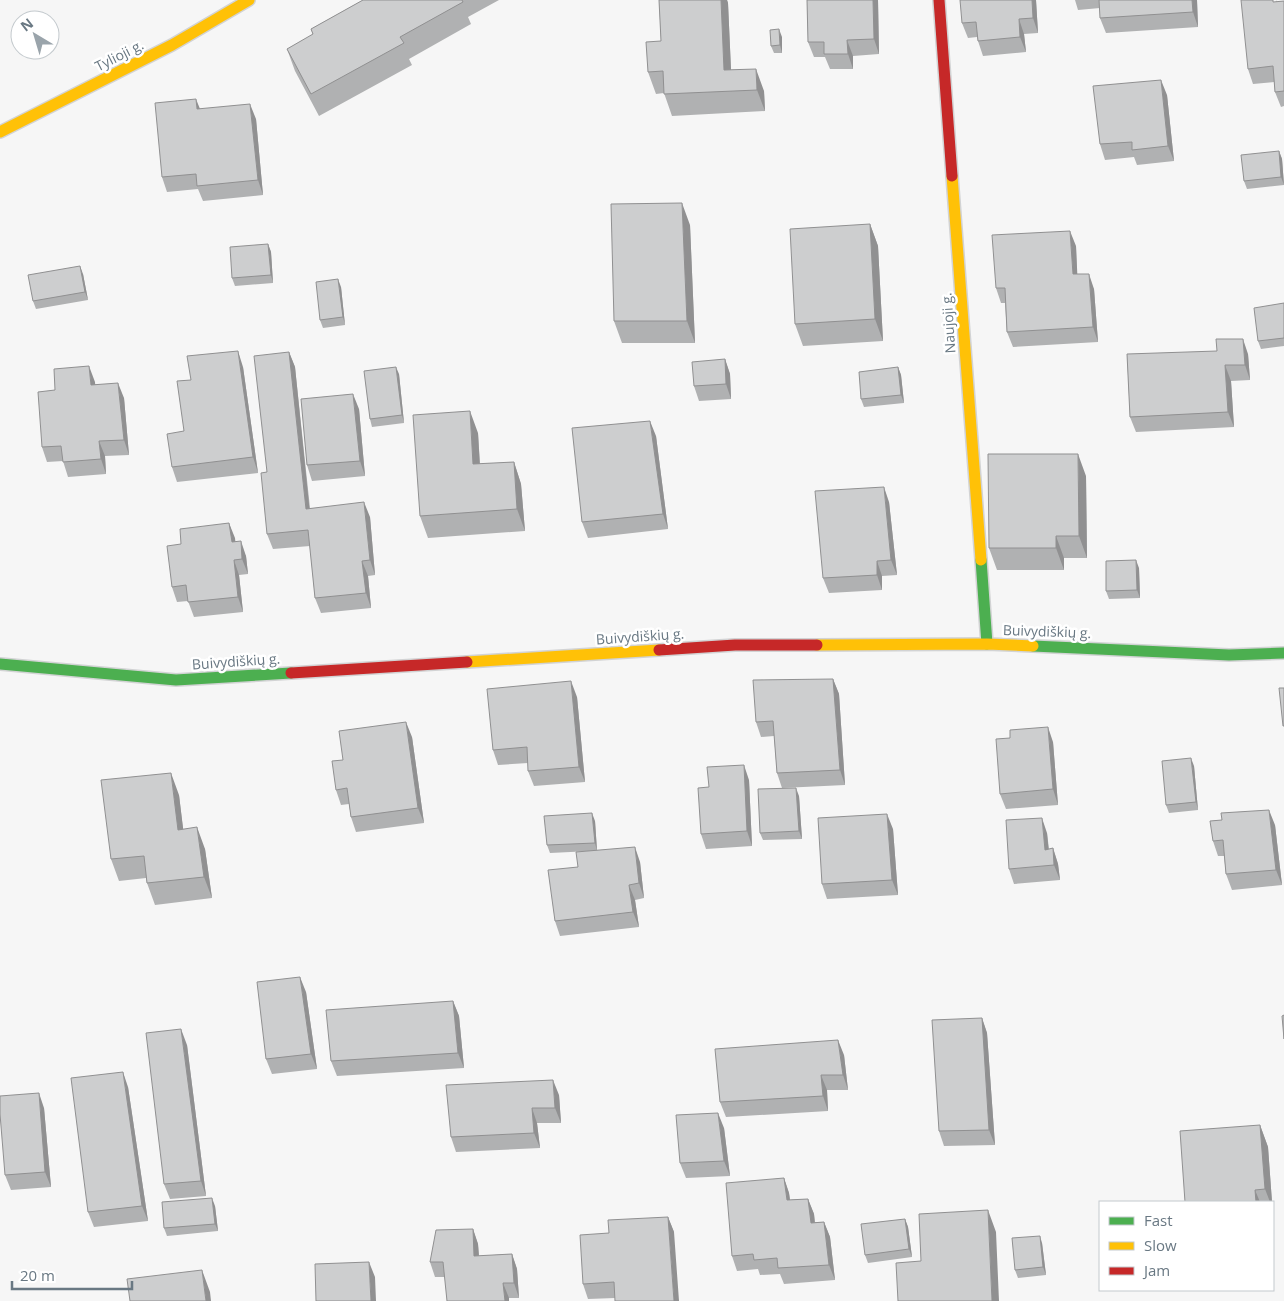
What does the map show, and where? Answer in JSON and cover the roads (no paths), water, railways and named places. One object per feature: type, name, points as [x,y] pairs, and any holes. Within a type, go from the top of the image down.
[{"type":"main road","name":"Tylioji g.","points":[[0,132],[172,45],[249,0]]},
{"type":"main road","name":"Naujoji g.","points":[[939,0],[987,644]]},
{"type":"main road","name":"Buivydiškių g.","points":[[0,664],[176,680],[735,645],[987,644],[1229,654],[1284,653]]}]
